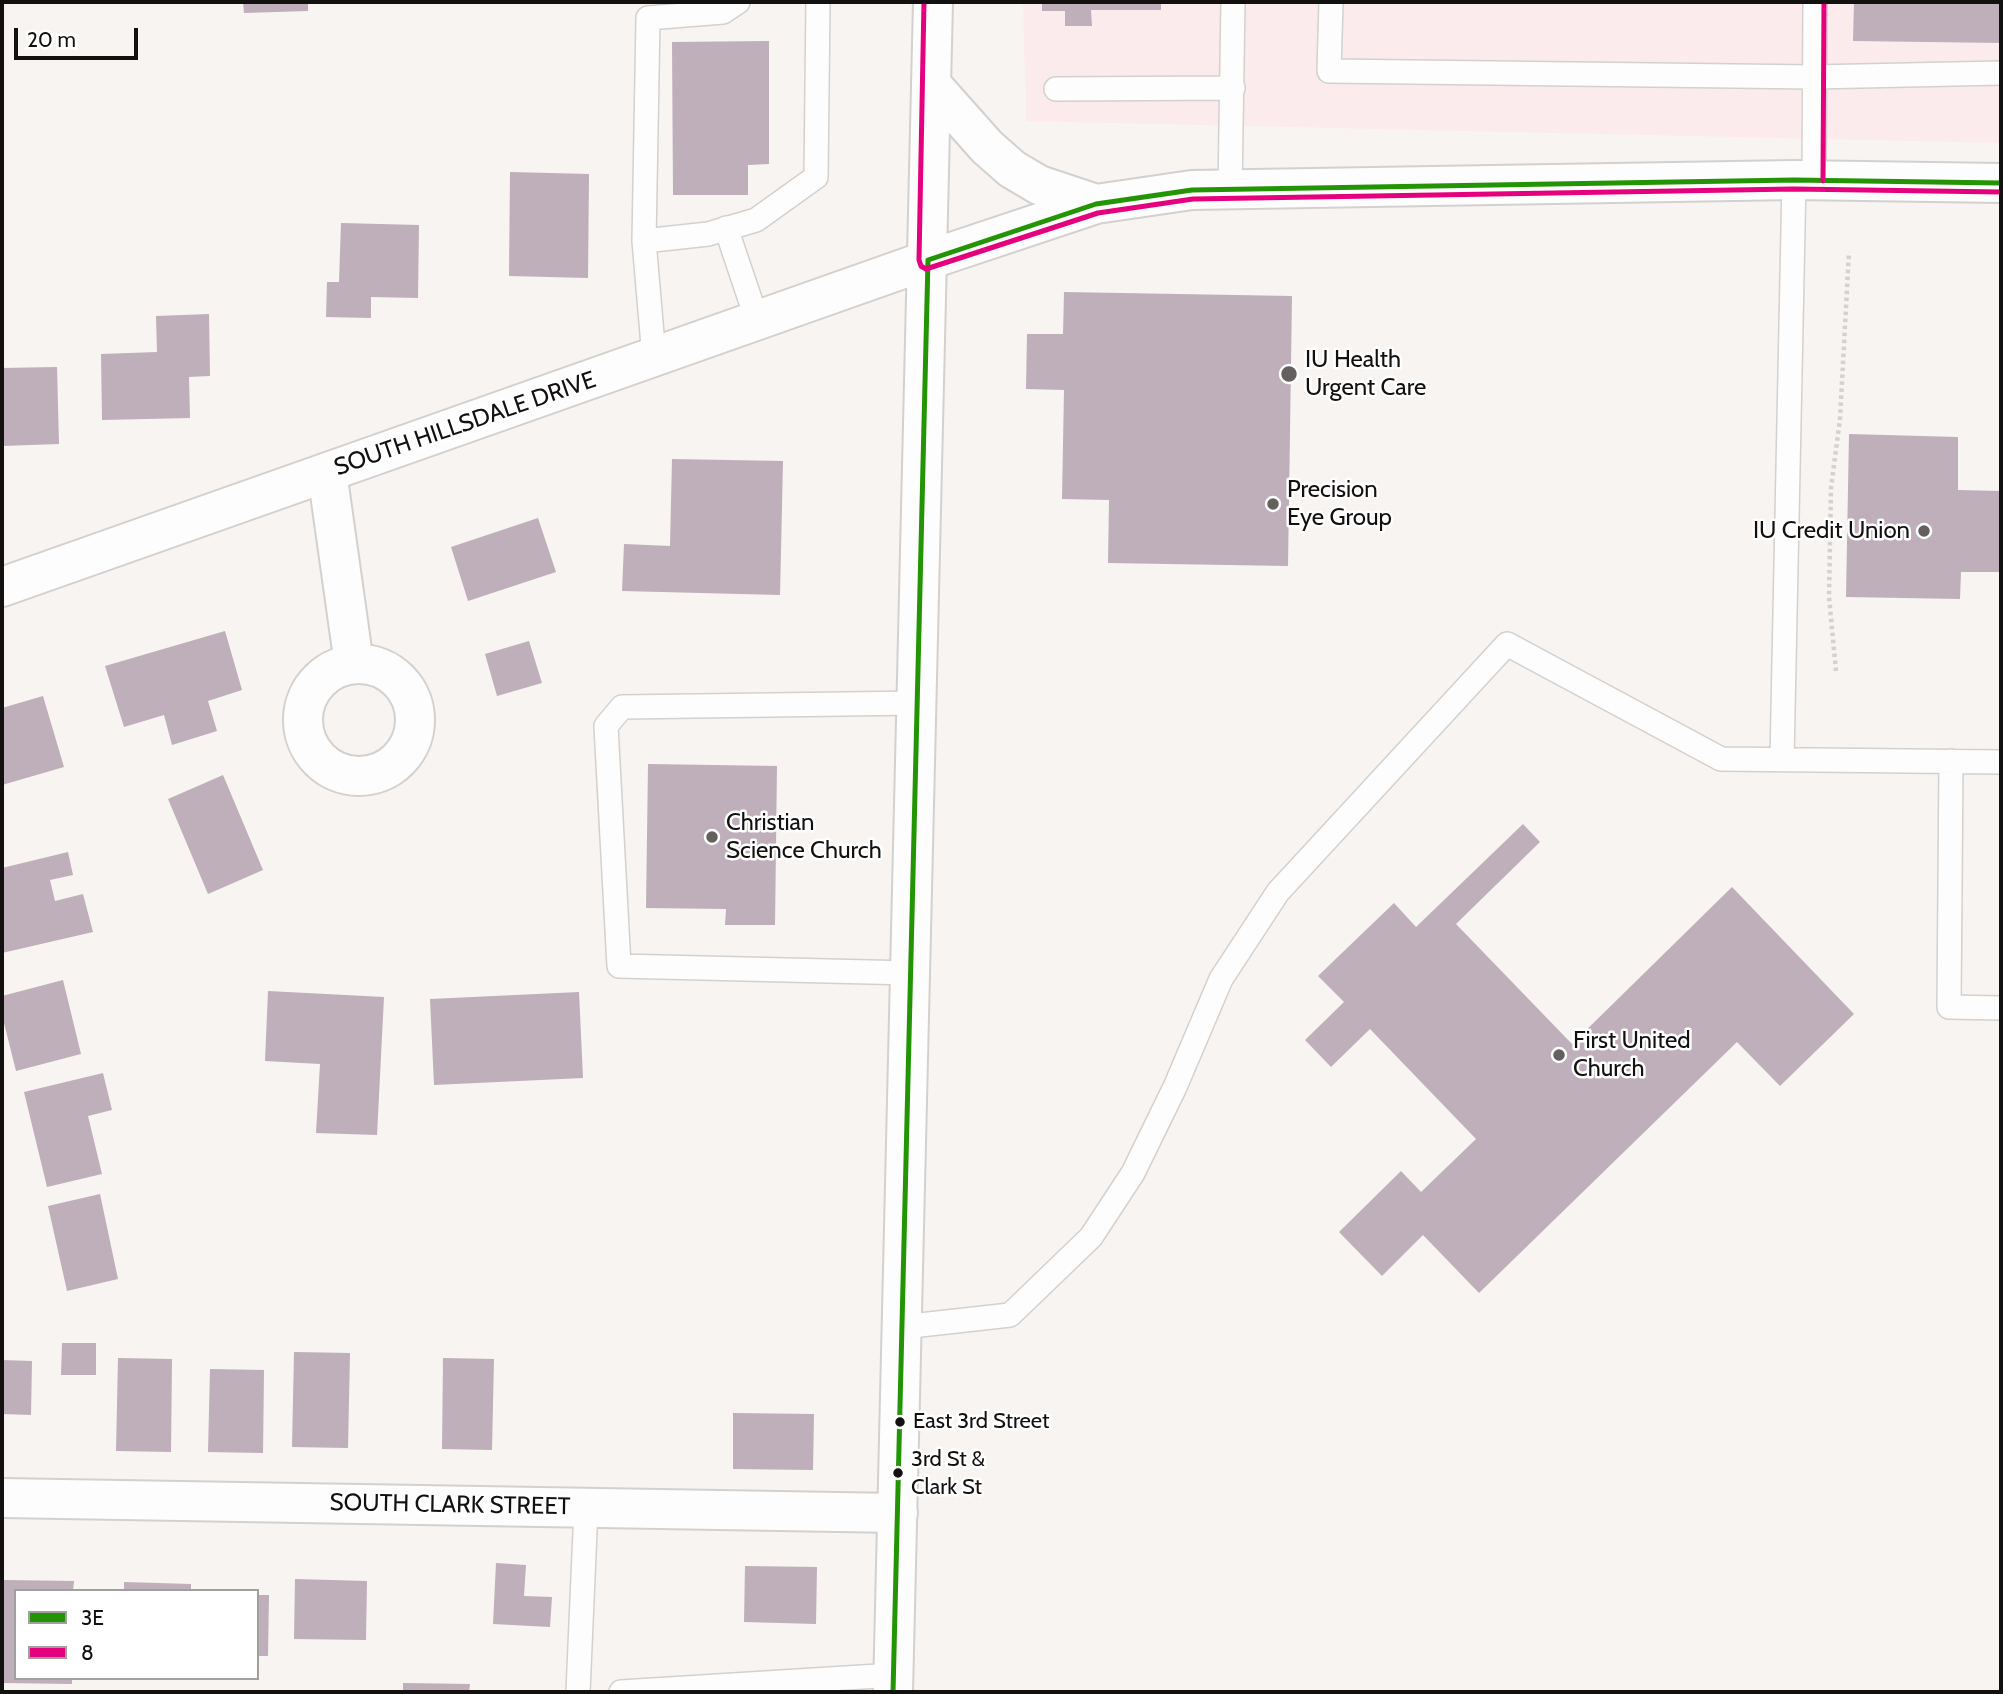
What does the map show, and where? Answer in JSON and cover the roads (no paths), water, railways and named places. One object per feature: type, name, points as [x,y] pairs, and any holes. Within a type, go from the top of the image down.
[{"type":"street","points":[[894,1684],[933,2]]},
{"type":"street","points":[[931,84],[987,147],[1012,169],[1039,185],[1096,204]]},
{"type":"street","name":"SOUTH HILLSDALE DRIVE","points":[[2,587],[928,260],[1096,204],[1192,190],[1804,180],[2001,183]]},
{"type":"street","points":[[327,472],[354,664]]},
{"type":"street","name":"SOUTH CLARK STREET","points":[[2,1498],[898,1513]]},
{"type":"lane","points":[[654,357],[644,241],[648,18],[723,12],[738,2]]},
{"type":"lane","points":[[644,241],[708,233],[756,220],[816,177],[818,2]]},
{"type":"lane","points":[[1230,190],[1233,2]]},
{"type":"lane","points":[[1331,2],[1329,71],[1814,77],[2001,73]]},
{"type":"lane","points":[[1782,759],[1804,180],[1814,77],[1815,2]]},
{"type":"lane","points":[[1056,89],[1233,88]]},
{"type":"lane","points":[[726,228],[757,320]]},
{"type":"lane","points":[[902,1327],[1010,1315],[1091,1237],[1133,1173],[1175,1087],[1221,979],[1278,892],[1507,644],[1721,759],[2001,762]]},
{"type":"lane","points":[[911,973],[619,966],[606,726],[622,707],[918,703]]},
{"type":"lane","points":[[1951,761],[1949,1007],[2001,1008]]},
{"type":"lane","points":[[578,1692],[586,1508]]},
{"type":"lane","points":[[621,1692],[894,1684]]},
{"type":"place","name":"IU Health Urgent Care","points":[[1289,374]]},
{"type":"place","name":"Precision Eye Group","points":[[1273,504]]},
{"type":"place","name":"IU Credit Union","points":[[1924,531]]},
{"type":"place","name":"Christian Science Church","points":[[712,837]]},
{"type":"place","name":"First United Church","points":[[1559,1055]]},
{"type":"place","name":"East 3rd Street","points":[[900,1422]]},
{"type":"place","name":"3rd St & Clark St","points":[[898,1473]]}]
